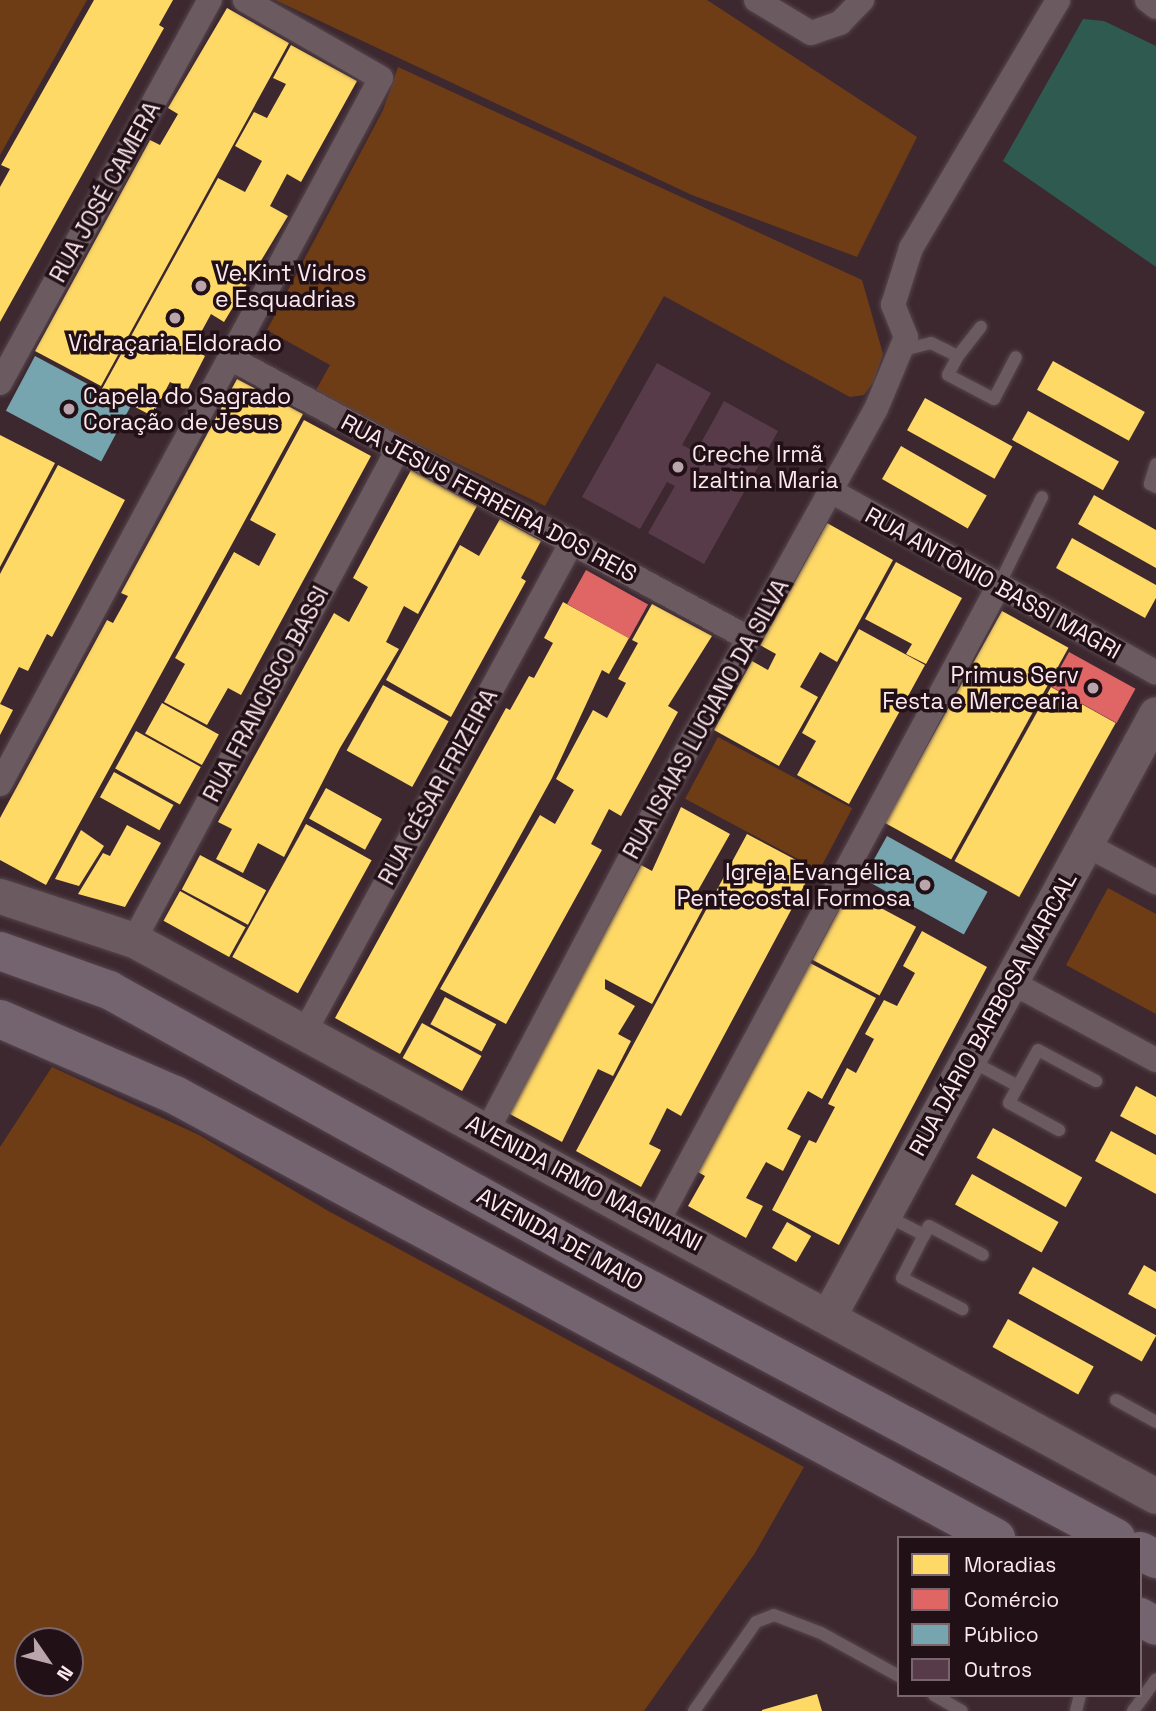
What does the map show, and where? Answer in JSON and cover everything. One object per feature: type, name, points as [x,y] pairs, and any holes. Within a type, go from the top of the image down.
[{"type":"main road","name":"AVENIDA DE MAIO","points":[[0,951],[109,990],[623,1275],[1112,1536]]},
{"type":"main road","points":[[0,1019],[175,1095],[604,1324],[992,1536]]},
{"type":"main road","points":[[604,1324],[623,1275]]},
{"type":"street","name":"RUA JOSÉ CAMERA","points":[[0,383],[210,0]]},
{"type":"street","points":[[0,784],[381,78],[244,0]]},
{"type":"street","points":[[756,0],[811,33],[840,23],[862,0]]},
{"type":"street","points":[[903,350],[906,337],[893,305],[911,248],[1058,0]]},
{"type":"street","points":[[1147,0],[1156,7]]},
{"type":"street","name":"RUA ISAIAS LUCIANO DA SILVA","points":[[487,1131],[748,638],[831,491],[903,350]]},
{"type":"street","name":"RUA JESUS FERREIRA DOS REIS","points":[[230,358],[748,638]]},
{"type":"street","name":"RUA FRANCISCO BASSI","points":[[134,940],[398,449]]},
{"type":"street","name":"RUA ANTÔNIO BASSI MAGRI","points":[[831,491],[998,587],[1156,673]]},
{"type":"street","name":"RUA CÉSAR FRIZEIRA","points":[[304,1033],[572,542]]},
{"type":"street","points":[[657,1223],[998,587]]},
{"type":"street","name":"RUA DÁRIO BARBOSA MARCAL","points":[[829,1315],[1085,844],[1152,733]]},
{"type":"street","points":[[1085,844],[1156,882]]},
{"type":"street","name":"AVENIDA IRMO MAGNIANI","points":[[0,896],[134,940],[829,1315],[1156,1496]]},
{"type":"street","points":[[1010,982],[1156,1060]]},
{"type":"lane","points":[[981,327],[958,356],[948,374],[994,399],[1016,357]]},
{"type":"lane","points":[[903,350],[931,343],[958,356]]},
{"type":"lane","points":[[1156,464],[1150,484],[1156,488]]},
{"type":"lane","points":[[998,587],[1042,497]]},
{"type":"lane","points":[[1059,1130],[1009,1103],[1038,1050],[1096,1081]]},
{"type":"lane","points":[[968,1060],[1018,1086]]},
{"type":"lane","points":[[884,1214],[924,1235]]},
{"type":"lane","points":[[962,1309],[902,1278],[929,1226],[984,1255]]},
{"type":"lane","points":[[1116,1400],[1156,1422]]},
{"type":"lane","points":[[694,1711],[756,1622],[774,1615],[821,1633],[897,1675]]},
{"type":"lane","points":[[1133,1711],[1156,1679]]},
{"type":"lane","points":[[938,1697],[962,1711]]},
{"type":"shaded area","points":[[0,0],[87,0],[0,155]]},
{"type":"shaded area","points":[[275,0],[707,0],[917,137],[857,257],[692,195]]},
{"type":"shaded area","points":[[1083,19],[1104,21],[1156,46],[1156,267],[1003,161]]},
{"type":"shaded area","points":[[398,67],[862,280],[883,354],[874,381],[864,395],[850,397],[664,296],[545,506],[390,431],[316,390],[330,365],[267,330],[383,110]]},
{"type":"shaded area","points":[[718,737],[852,808],[819,870],[685,799]]},
{"type":"shaded area","points":[[1108,888],[1156,914],[1156,1014],[1066,965]]},
{"type":"shaded area","points":[[52,1067],[199,1135],[330,1212],[804,1467],[755,1553],[644,1711],[0,1711],[0,1147]]},
{"type":"building: Moradias","points":[[94,0],[173,0],[159,25],[164,28],[0,322],[0,187],[10,169],[1,165]]},
{"type":"building: Moradias","points":[[227,8],[289,43],[101,386],[35,351],[150,140],[160,145],[178,114],[168,108]]},
{"type":"building: Moradias","points":[[291,45],[357,81],[301,182],[287,174],[270,206],[288,216],[224,322],[211,314],[192,349],[205,356],[187,391],[170,382],[152,416],[102,389],[218,178],[245,192],[262,161],[235,146],[254,112],[267,118],[286,84],[273,78]]},
{"type":"building: Moradias","points":[[1053,361],[1145,412],[1129,441],[1037,390]]},
{"type":"building: Moradias","points":[[237,379],[303,414],[46,885],[0,860],[0,818],[107,620],[113,623],[128,596],[121,593]]},
{"type":"building: Moradias","points":[[925,398],[1012,446],[995,479],[907,430]]},
{"type":"building: Moradias","points":[[1028,411],[1119,461],[1103,490],[1012,440]]},
{"type":"building: Moradias","points":[[304,420],[371,456],[241,695],[228,688],[207,725],[164,702],[185,664],[175,658],[234,552],[259,566],[276,534],[250,520]]},
{"type":"building: Moradias","points":[[0,435],[55,463],[0,567]]},
{"type":"building: Moradias","points":[[901,446],[987,496],[968,528],[882,479]]},
{"type":"building: Moradias","points":[[58,465],[125,500],[52,637],[47,634],[28,671],[19,667],[0,704],[0,574]]},
{"type":"building: Moradias","points":[[411,470],[477,506],[418,614],[404,606],[386,642],[399,649],[340,748],[284,857],[258,843],[243,873],[216,859],[232,829],[218,822],[334,613],[349,622],[368,587],[353,578]]},
{"type":"building: Moradias","points":[[1094,495],[1156,530],[1156,568],[1078,524]]},
{"type":"building: Moradias","points":[[500,519],[541,541],[521,578],[526,581],[451,717],[386,680],[460,545],[479,556]]},
{"type":"building: Moradias","points":[[827,523],[893,560],[837,662],[820,652],[800,687],[818,697],[779,766],[714,730],[752,661],[768,670],[776,654],[760,645]]},
{"type":"building: Moradias","points":[[1072,538],[1156,585],[1156,598],[1145,618],[1056,568]]},
{"type":"building: Moradias","points":[[896,562],[962,598],[926,664],[906,654],[912,644],[865,619]]},
{"type":"building: Moradias","points":[[563,602],[629,638],[609,674],[602,670],[552,778],[400,1054],[335,1018],[506,708],[510,710],[529,676],[534,678],[553,643],[544,638]]},
{"type":"building: Moradias","points":[[652,604],[712,636],[668,706],[678,712],[621,816],[609,809],[591,844],[602,850],[506,1024],[440,989],[540,815],[555,824],[574,790],[556,779],[593,710],[607,718],[626,683],[618,679],[638,643],[632,640]]},
{"type":"building: Moradias","points":[[1002,611],[1068,648],[951,860],[885,823]]},
{"type":"building: Moradias","points":[[859,629],[925,665],[849,804],[797,775],[816,741],[802,733]]},
{"type":"building: Moradias","points":[[383,685],[449,721],[412,787],[347,751]]},
{"type":"building: Moradias","points":[[1051,687],[1116,723],[1019,897],[955,861]]},
{"type":"building: Moradias","points":[[162,703],[219,735],[202,765],[145,734]]},
{"type":"building: Moradias","points":[[0,704],[13,710],[0,735]]},
{"type":"building: Moradias","points":[[136,731],[201,767],[180,804],[115,769]]},
{"type":"building: Moradias","points":[[114,772],[173,805],[159,830],[100,797]]},
{"type":"building: Moradias","points":[[326,788],[382,819],[365,850],[309,819]]},
{"type":"building: Moradias","points":[[681,807],[730,834],[696,894],[707,901],[652,1004],[605,979],[605,989],[635,1006],[618,1034],[631,1041],[613,1076],[598,1069],[562,1142],[508,1113],[641,865],[652,871]]},
{"type":"building: Moradias","points":[[306,824],[372,860],[298,993],[232,957]]},
{"type":"building: Moradias","points":[[127,825],[161,843],[125,907],[78,894],[103,853],[110,856]]},
{"type":"building: Moradias","points":[[81,830],[104,846],[79,886],[55,879]]},
{"type":"building: Moradias","points":[[747,834],[813,869],[681,1116],[667,1108],[649,1144],[661,1150],[641,1187],[576,1151]]},
{"type":"building: Moradias","points":[[200,855],[266,890],[248,925],[182,889]]},
{"type":"building: Moradias","points":[[180,891],[246,927],[229,957],[164,921]]},
{"type":"building: Moradias","points":[[849,891],[916,927],[879,996],[812,960]]},
{"type":"building: Moradias","points":[[922,931],[987,967],[839,1245],[772,1210],[809,1140],[816,1143],[835,1107],[828,1104],[847,1068],[856,1073],[874,1039],[865,1034],[884,1000],[897,1006],[915,973],[903,966]]},
{"type":"building: Moradias","points":[[810,963],[876,998],[822,1099],[808,1091],[787,1129],[801,1136],[783,1171],[766,1162],[746,1198],[763,1206],[746,1238],[688,1206],[705,1176],[698,1172]]},
{"type":"building: Moradias","points":[[445,997],[496,1024],[482,1052],[430,1024]]},
{"type":"building: Moradias","points":[[422,1023],[481,1056],[462,1091],[403,1058]]},
{"type":"building: Moradias","points":[[1136,1086],[1156,1097],[1156,1135],[1120,1116]]},
{"type":"building: Moradias","points":[[993,1128],[1082,1177],[1066,1207],[977,1158]]},
{"type":"building: Moradias","points":[[1111,1131],[1156,1155],[1156,1194],[1095,1161]]},
{"type":"building: Moradias","points":[[972,1174],[1059,1222],[1042,1253],[955,1205]]},
{"type":"building: Moradias","points":[[787,1222],[811,1236],[796,1262],[772,1248]]},
{"type":"building: Moradias","points":[[1144,1265],[1156,1272],[1156,1309],[1128,1294]]},
{"type":"building: Moradias","points":[[1033,1267],[1156,1335],[1142,1362],[1018,1293]]},
{"type":"building: Moradias","points":[[1008,1319],[1094,1367],[1078,1394],[992,1347]]},
{"type":"building: Moradias","points":[[817,1694],[822,1711],[762,1711],[762,1710]]},
{"type":"building: Comércio","points":[[586,570],[648,604],[629,639],[567,604]]},
{"type":"building: Comércio","name":"Primus Serv Festa e Mercearia","points":[[1069,652],[1135,689],[1117,723],[1050,686]]},
{"type":"building: Público","name":"Capela do Sagrado Coração de Jesus","points":[[35,356],[130,407],[101,461],[6,411]]},
{"type":"building: Público","name":"Igreja Evangélica Pentecostal Formosa","points":[[887,836],[988,892],[964,935],[863,879]]},
{"type":"building: Outros","name":"Creche Irmã Izaltina Maria","points":[[657,363],[711,393],[682,445],[696,452],[724,401],[778,431],[704,564],[648,533],[675,486],[667,482],[640,529],[582,497]]},
{"type":"place","name":"Ve.Kint Vidros e Esquadrias","points":[[201,286]]},
{"type":"place","name":"Vidraçaria Eldorado","points":[[175,318]]},
{"type":"place","name":"Capela do Sagrado Coração de Jesus","points":[[69,409]]},
{"type":"place","name":"Creche Irmã Izaltina Maria","points":[[678,467]]},
{"type":"place","name":"Primus Serv Festa e Mercearia","points":[[1093,688]]},
{"type":"place","name":"Igreja Evangélica Pentecostal Formosa","points":[[925,885]]}]
